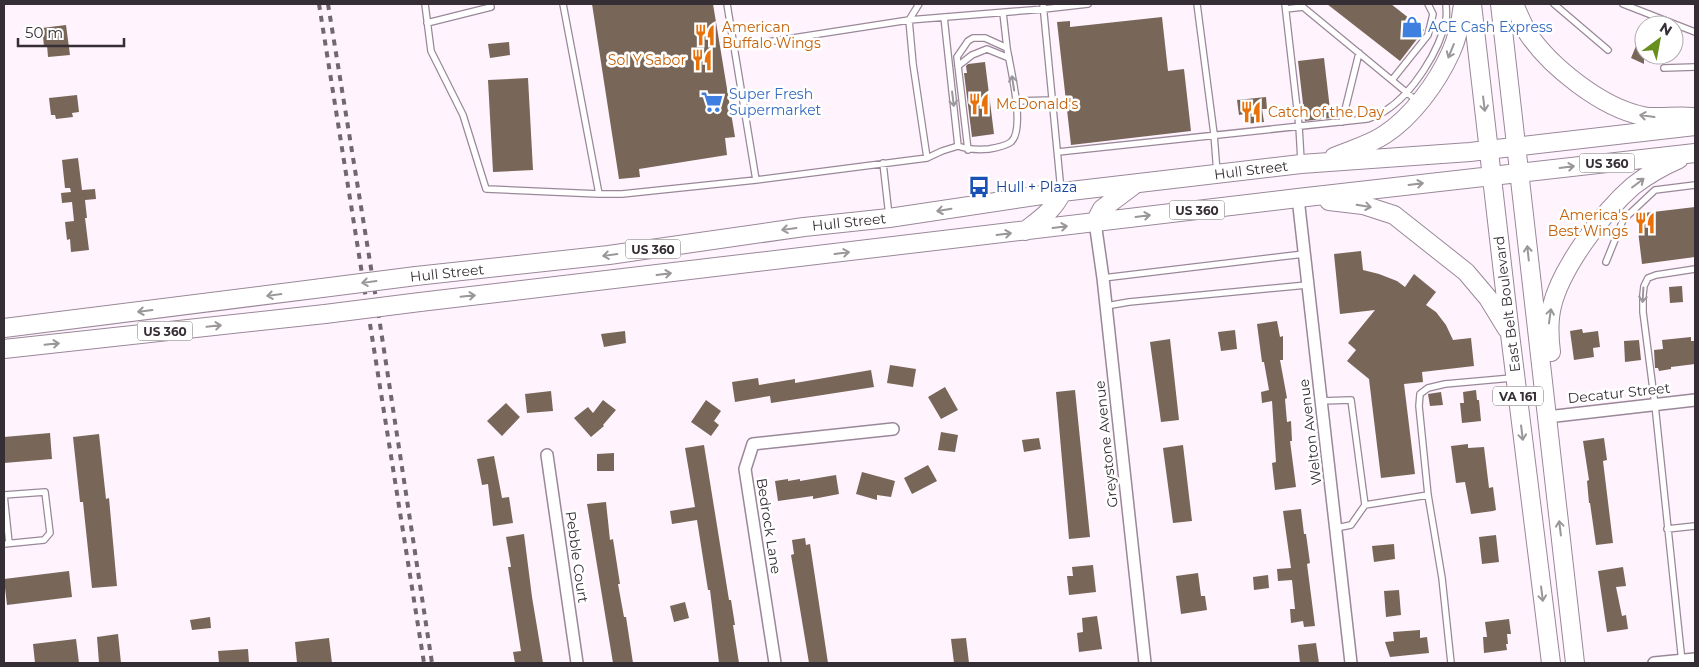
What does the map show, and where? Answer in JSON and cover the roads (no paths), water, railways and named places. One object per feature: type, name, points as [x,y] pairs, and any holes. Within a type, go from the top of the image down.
[{"type":"main road","points":[[1323,162],[1385,134],[1402,120],[1412,97],[1439,74],[1451,53],[1461,20],[1463,4]]},
{"type":"main road","name":"East Belt Boulevard","points":[[1472,4],[1510,334],[1551,663]]},
{"type":"main road","name":"East Belt Boulevard","points":[[1500,4],[1575,663]]},
{"type":"main road","points":[[1514,4],[1526,30],[1543,52],[1573,79],[1606,101],[1632,113],[1644,116],[1695,117]]},
{"type":"main road","name":"Hull Street","points":[[4,328],[416,276],[609,255],[804,227],[889,218],[1062,192],[1301,164],[1470,152],[1695,126]]},
{"type":"main road","points":[[1547,417],[1553,372],[1549,331],[1550,319],[1557,288],[1564,274],[1591,234],[1626,193],[1653,172],[1693,153]]},
{"type":"main road","name":"Hull Street","points":[[4,349],[325,314],[1693,153]]},
{"type":"main road","points":[[1095,222],[1102,209],[1134,184]]},
{"type":"main road","points":[[1025,231],[1047,215],[1062,192]]},
{"type":"main road","points":[[1298,198],[1363,205],[1394,215],[1466,272],[1488,298],[1510,334]]},
{"type":"street","name":"Welton Avenue","points":[[1298,198],[1351,663]]},
{"type":"street","name":"Greystone Avenue","points":[[1095,222],[1103,278],[1145,663]]},
{"type":"street","name":"Decatur Street","points":[[1547,417],[1695,400]]},
{"type":"street","name":"Bedrock Lane","points":[[775,663],[745,469],[753,444],[894,429]]},
{"type":"street","name":"Pebble Court","points":[[547,455],[577,663]]},
{"type":"street","points":[[1654,663],[1681,662],[1695,659]]},
{"type":"lane","points":[[425,4],[431,51],[463,115],[486,189],[599,194],[622,194],[756,180],[927,158],[958,146],[968,150],[992,149],[1010,144],[1015,137],[1017,126],[1016,101],[1003,12]]},
{"type":"lane","points":[[428,23],[490,7],[490,4]]},
{"type":"lane","points":[[563,4],[599,194]]},
{"type":"lane","points":[[727,4],[756,180]]},
{"type":"lane","points":[[919,4],[909,20],[913,64],[927,158]]},
{"type":"lane","points":[[734,48],[909,20],[1003,12],[1043,6],[1088,4]]},
{"type":"lane","points":[[1197,4],[1214,134],[1217,174]]},
{"type":"lane","points":[[1392,80],[1428,35],[1433,14],[1428,4]]},
{"type":"lane","points":[[1058,152],[1367,119],[1412,97],[1436,48],[1446,19],[1446,4]]},
{"type":"lane","points":[[1554,4],[1608,50]]},
{"type":"lane","points":[[1623,4],[1695,32]]},
{"type":"lane","points":[[1043,6],[1062,192]]},
{"type":"lane","points":[[1301,164],[1299,126],[1285,6],[1303,7],[1412,97]]},
{"type":"lane","points":[[944,17],[958,146]]},
{"type":"lane","points":[[968,150],[957,57],[968,41],[973,38],[985,38],[1007,48]]},
{"type":"lane","points":[[958,66],[972,55],[987,49],[1009,58]]},
{"type":"lane","points":[[1342,122],[1359,53]]},
{"type":"lane","points":[[1664,68],[1695,67]]},
{"type":"lane","points":[[1016,101],[1053,100]]},
{"type":"lane","points":[[883,164],[889,218]]},
{"type":"lane","points":[[1606,262],[1623,220],[1655,190],[1695,186]]},
{"type":"lane","points":[[1103,278],[1304,254]]},
{"type":"lane","points":[[1681,662],[1643,312],[1644,286],[1648,278],[1656,275],[1695,270]]},
{"type":"lane","points":[[1106,306],[1165,298],[1307,285]]},
{"type":"lane","points":[[1452,663],[1442,578],[1428,495],[1418,406],[1420,394],[1428,388],[1445,384],[1516,378]]},
{"type":"lane","points":[[1321,401],[1350,400],[1365,505],[1351,525],[1336,528]]},
{"type":"lane","points":[[44,492],[50,533],[44,540],[6,543],[4,495],[44,492]]},
{"type":"lane","points":[[1365,505],[1428,495]]},
{"type":"lane","points":[[1668,529],[1695,526]]},
{"type":"railway","points":[[319,4],[424,663]]},
{"type":"railway","points":[[328,4],[378,311],[432,663]]},
{"type":"place","name":"ACE Cash Express","points":[[1412,27]]},
{"type":"place","name":"American Buffalo Wings","points":[[705,35]]},
{"type":"place","name":"Sol Y Sabor","points":[[702,60]]},
{"type":"place","name":"Super Fresh Supermarket","points":[[712,102]]},
{"type":"place","name":"McDonald's","points":[[979,104]]},
{"type":"place","name":"Catch of the Day","points":[[1251,112]]},
{"type":"place","name":"Hull + Plaza","points":[[979,187]]},
{"type":"place","name":"America's Best Wings","points":[[1645,223]]}]
